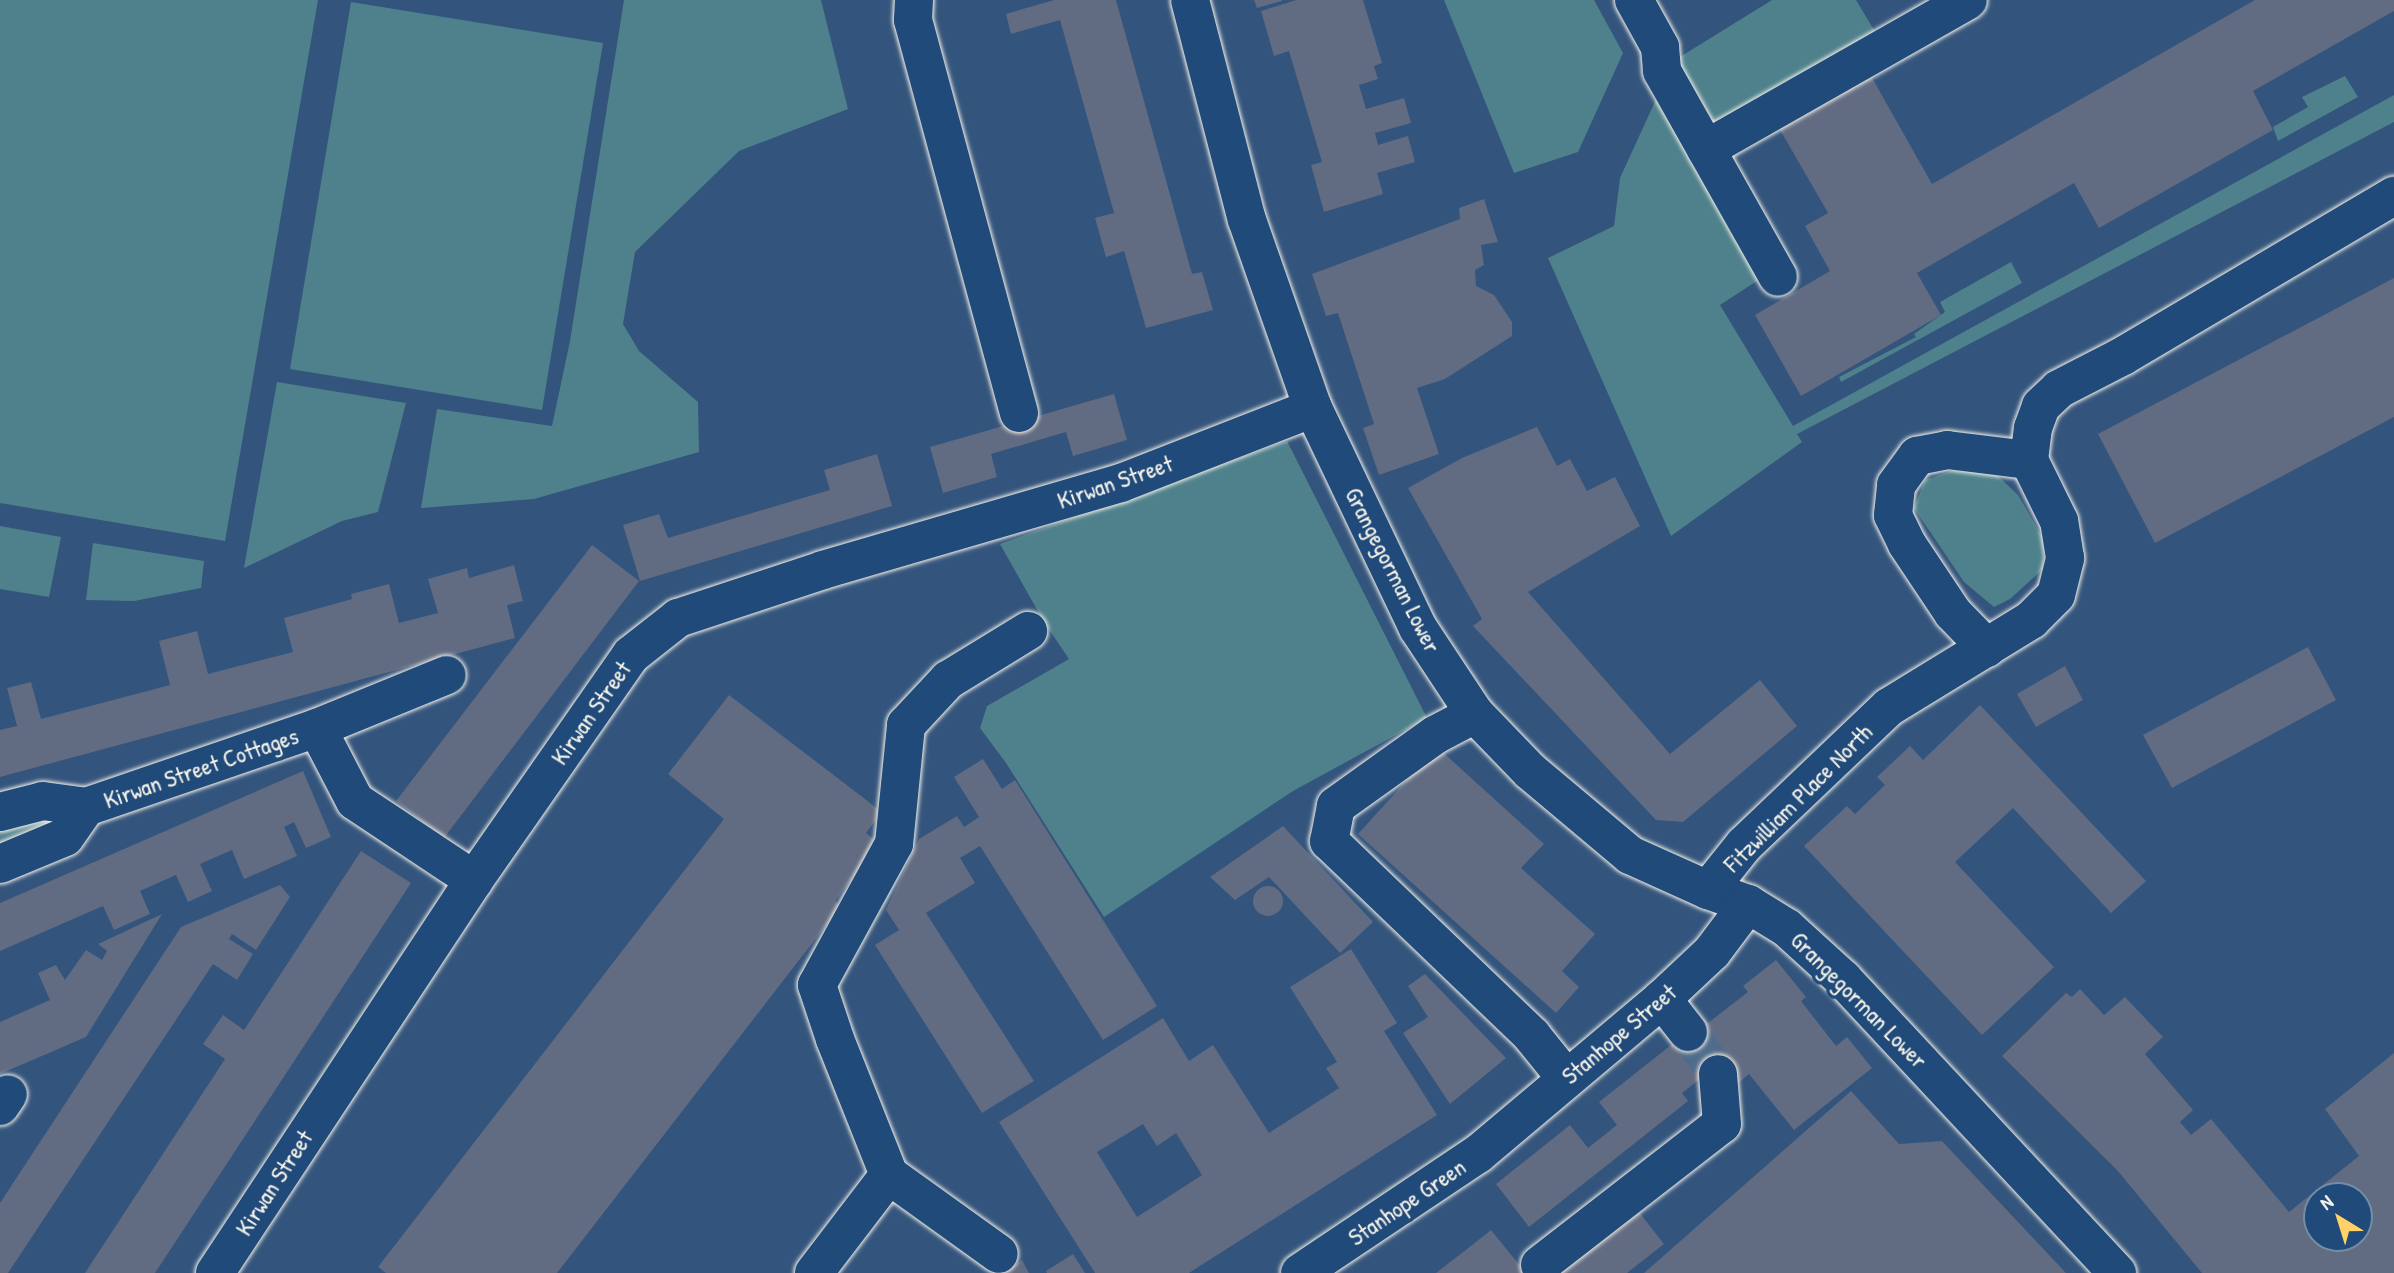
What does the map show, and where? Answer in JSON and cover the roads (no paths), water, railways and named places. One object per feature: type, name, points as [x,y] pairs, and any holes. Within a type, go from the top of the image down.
[{"type":"street","points":[[914,0],[913,20],[1019,413]]},
{"type":"street","name":"Grangegorman Lower","points":[[1189,0],[1247,220],[1313,408],[1418,628],[1475,714],[1530,771],[1630,855],[1708,890],[1748,904],[1787,928],[1843,979],[2117,1273]]},
{"type":"street","points":[[1634,0],[1660,47],[1662,71],[1778,277]]},
{"type":"street","points":[[1706,149],[1968,0]]},
{"type":"street","points":[[2029,460],[1947,450],[1917,456],[1896,485],[1893,515],[1907,544],[1953,613],[1987,648],[2031,620],[2056,595],[2065,558],[2059,521],[2029,460],[2033,428],[2041,406],[2059,389],[2123,356],[2394,196]]},
{"type":"street","name":"Kirwan Street","points":[[215,1273],[474,880],[631,655],[678,618],[823,570],[1121,483],[1313,408]]},
{"type":"street","points":[[999,1254],[889,1175],[835,1039],[817,985],[894,844],[906,725],[948,680],[1028,631]]},
{"type":"street","name":"Fitzwilliam Place North","points":[[1708,890],[1744,845],[1889,708],[1987,648]]},
{"type":"street","name":"Kirwan Street Cottages","points":[[0,812],[43,802],[86,807],[317,729],[447,675]]},
{"type":"street","points":[[1475,714],[1435,735],[1336,806],[1329,841],[1532,1036],[1566,1078]]},
{"type":"street","name":"Kirwan Street Cottages","points":[[317,729],[355,801],[474,880]]},
{"type":"street","name":"Kirwan Street Cottages","points":[[0,864],[65,837],[86,807]]},
{"type":"street","name":"Stanhope Street","points":[[1478,1154],[1662,999],[1712,951],[1748,904]]},
{"type":"street","points":[[1662,999],[1688,1032]]},
{"type":"street","points":[[1540,1265],[1722,1124],[1717,1074]]},
{"type":"street","name":"Stanhope Green","points":[[1300,1273],[1478,1154]]},
{"type":"street","points":[[814,1273],[889,1175]]},
{"type":"tunnel","points":[[1688,1032],[1718,1074]]}]
